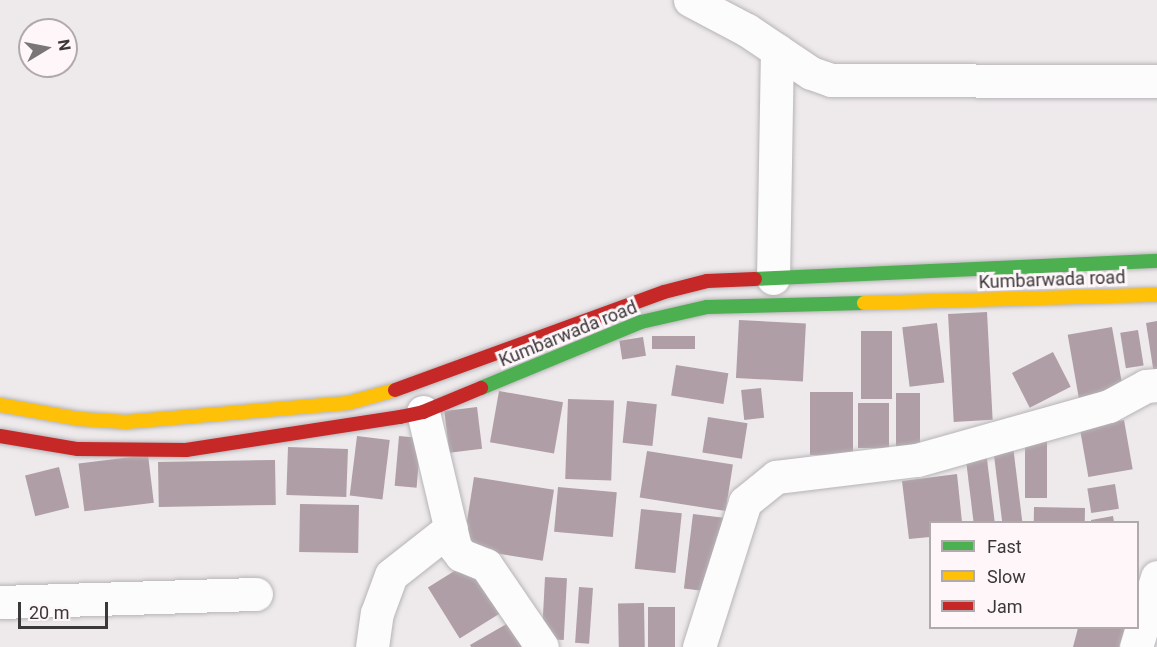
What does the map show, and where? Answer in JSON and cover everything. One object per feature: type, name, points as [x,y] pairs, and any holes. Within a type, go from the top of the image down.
[{"type":"street","points":[[690,0],[777,50],[811,73],[831,80],[1157,81]]},
{"type":"street","points":[[773,278],[777,50]]},
{"type":"street","name":"Kumbarwada road","points":[[0,405],[78,419],[126,422],[348,403],[414,385],[687,285],[736,278],[1157,261]]},
{"type":"street","name":"Kumbarwada road","points":[[0,436],[78,449],[186,450],[423,412],[641,322],[687,309],[1157,295]]},
{"type":"street","points":[[699,647],[745,502],[776,477],[917,460],[1109,406],[1146,386],[1157,384]]},
{"type":"street","points":[[423,412],[458,552],[486,565],[542,647]]},
{"type":"street","points":[[372,647],[377,613],[391,575],[451,528]]},
{"type":"street","points":[[1136,647],[1157,577]]},
{"type":"street","points":[[0,602],[256,594]]},
{"type":"building","points":[[987,312],[993,420],[954,422],[948,314]]},
{"type":"building","points":[[739,320],[806,324],[803,381],[736,378]]},
{"type":"building","points":[[1157,321],[1157,373],[1154,374],[1146,323]]},
{"type":"building","points":[[937,323],[944,383],[910,387],[902,327]]},
{"type":"building","points":[[1112,327],[1124,394],[1079,402],[1068,335]]},
{"type":"building","points":[[1138,330],[1144,366],[1126,368],[1120,333]]},
{"type":"building","points":[[861,331],[892,331],[892,399],[861,399]]},
{"type":"building","points":[[652,336],[695,336],[695,349],[652,349]]},
{"type":"building","points":[[643,337],[646,356],[622,360],[619,341]]},
{"type":"building","points":[[1053,352],[1071,387],[1030,408],[1012,373]]},
{"type":"building","points":[[676,365],[728,373],[723,404],[671,396]]},
{"type":"building","points":[[761,388],[764,418],[744,420],[741,390]]},
{"type":"building","points":[[499,391],[563,402],[554,453],[490,442]]},
{"type":"building","points":[[810,392],[853,392],[853,455],[810,455]]},
{"type":"building","points":[[896,393],[920,393],[920,447],[896,447]]},
{"type":"building","points":[[568,399],[614,401],[611,481],[565,479]]},
{"type":"building","points":[[627,401],[657,404],[652,446],[623,443]]},
{"type":"building","points":[[858,403],[889,403],[889,448],[858,448]]},
{"type":"building","points":[[477,407],[482,449],[449,453],[444,411]]},
{"type":"building","points":[[708,417],[748,423],[742,459],[702,453]]},
{"type":"building","points":[[1124,420],[1133,469],[1088,477],[1080,428]]},
{"type":"building","points":[[357,436],[390,440],[382,500],[350,496]]},
{"type":"building","points":[[399,436],[421,438],[417,488],[395,486]]},
{"type":"building","points":[[1025,437],[1047,437],[1047,498],[1025,498]]},
{"type":"building","points":[[1013,446],[1022,521],[1002,521],[993,448]]},
{"type":"building","points":[[288,447],[348,449],[346,497],[286,495]]},
{"type":"building","points":[[647,451],[733,465],[726,511],[640,497]]},
{"type":"building","points":[[986,451],[995,521],[973,521],[965,454]]},
{"type":"building","points":[[148,455],[154,503],[84,511],[79,464]]},
{"type":"building","points":[[275,460],[276,505],[159,507],[158,462]]},
{"type":"building","points":[[59,467],[69,508],[35,516],[25,475]]},
{"type":"building","points":[[957,474],[962,521],[929,521],[929,537],[909,539],[902,481]]},
{"type":"building","points":[[474,477],[554,490],[543,561],[463,548]]},
{"type":"building","points":[[1115,484],[1119,509],[1091,513],[1087,488]]},
{"type":"building","points":[[558,487],[617,492],[613,537],[554,532]]},
{"type":"building","points":[[300,504],[359,505],[358,553],[299,552]]},
{"type":"building","points":[[1034,507],[1085,508],[1085,521],[1034,521]]},
{"type":"building","points":[[641,509],[682,513],[676,573],[635,569]]},
{"type":"building","points":[[693,514],[724,518],[715,592],[684,588]]},
{"type":"building","points":[[1113,516],[1114,521],[1091,521]]},
{"type":"building","points":[[472,560],[504,611],[460,638],[428,588]]},
{"type":"building","points":[[545,577],[567,578],[564,640],[542,639]]},
{"type":"building","points":[[579,587],[593,588],[589,644],[575,643]]},
{"type":"building","points":[[618,603],[644,603],[645,647],[619,647]]},
{"type":"building","points":[[648,607],[675,607],[675,647],[648,647]]},
{"type":"building","points":[[515,619],[531,647],[471,647],[470,645]]},
{"type":"building","points":[[1078,629],[1127,629],[1122,647],[1073,647]]},
{"type":"traffic: fast","points":[[755,279],[1157,261]]},
{"type":"traffic: fast","points":[[481,388],[641,322],[707,307],[864,303]]},
{"type":"traffic: slow","points":[[864,303],[1157,295]]},
{"type":"traffic: slow","points":[[0,405],[79,419],[126,422],[348,403],[395,390]]},
{"type":"traffic: jam","points":[[395,390],[664,292],[707,281],[755,279]]},
{"type":"traffic: jam","points":[[0,436],[78,449],[186,450],[400,417],[423,412],[481,388]]}]
